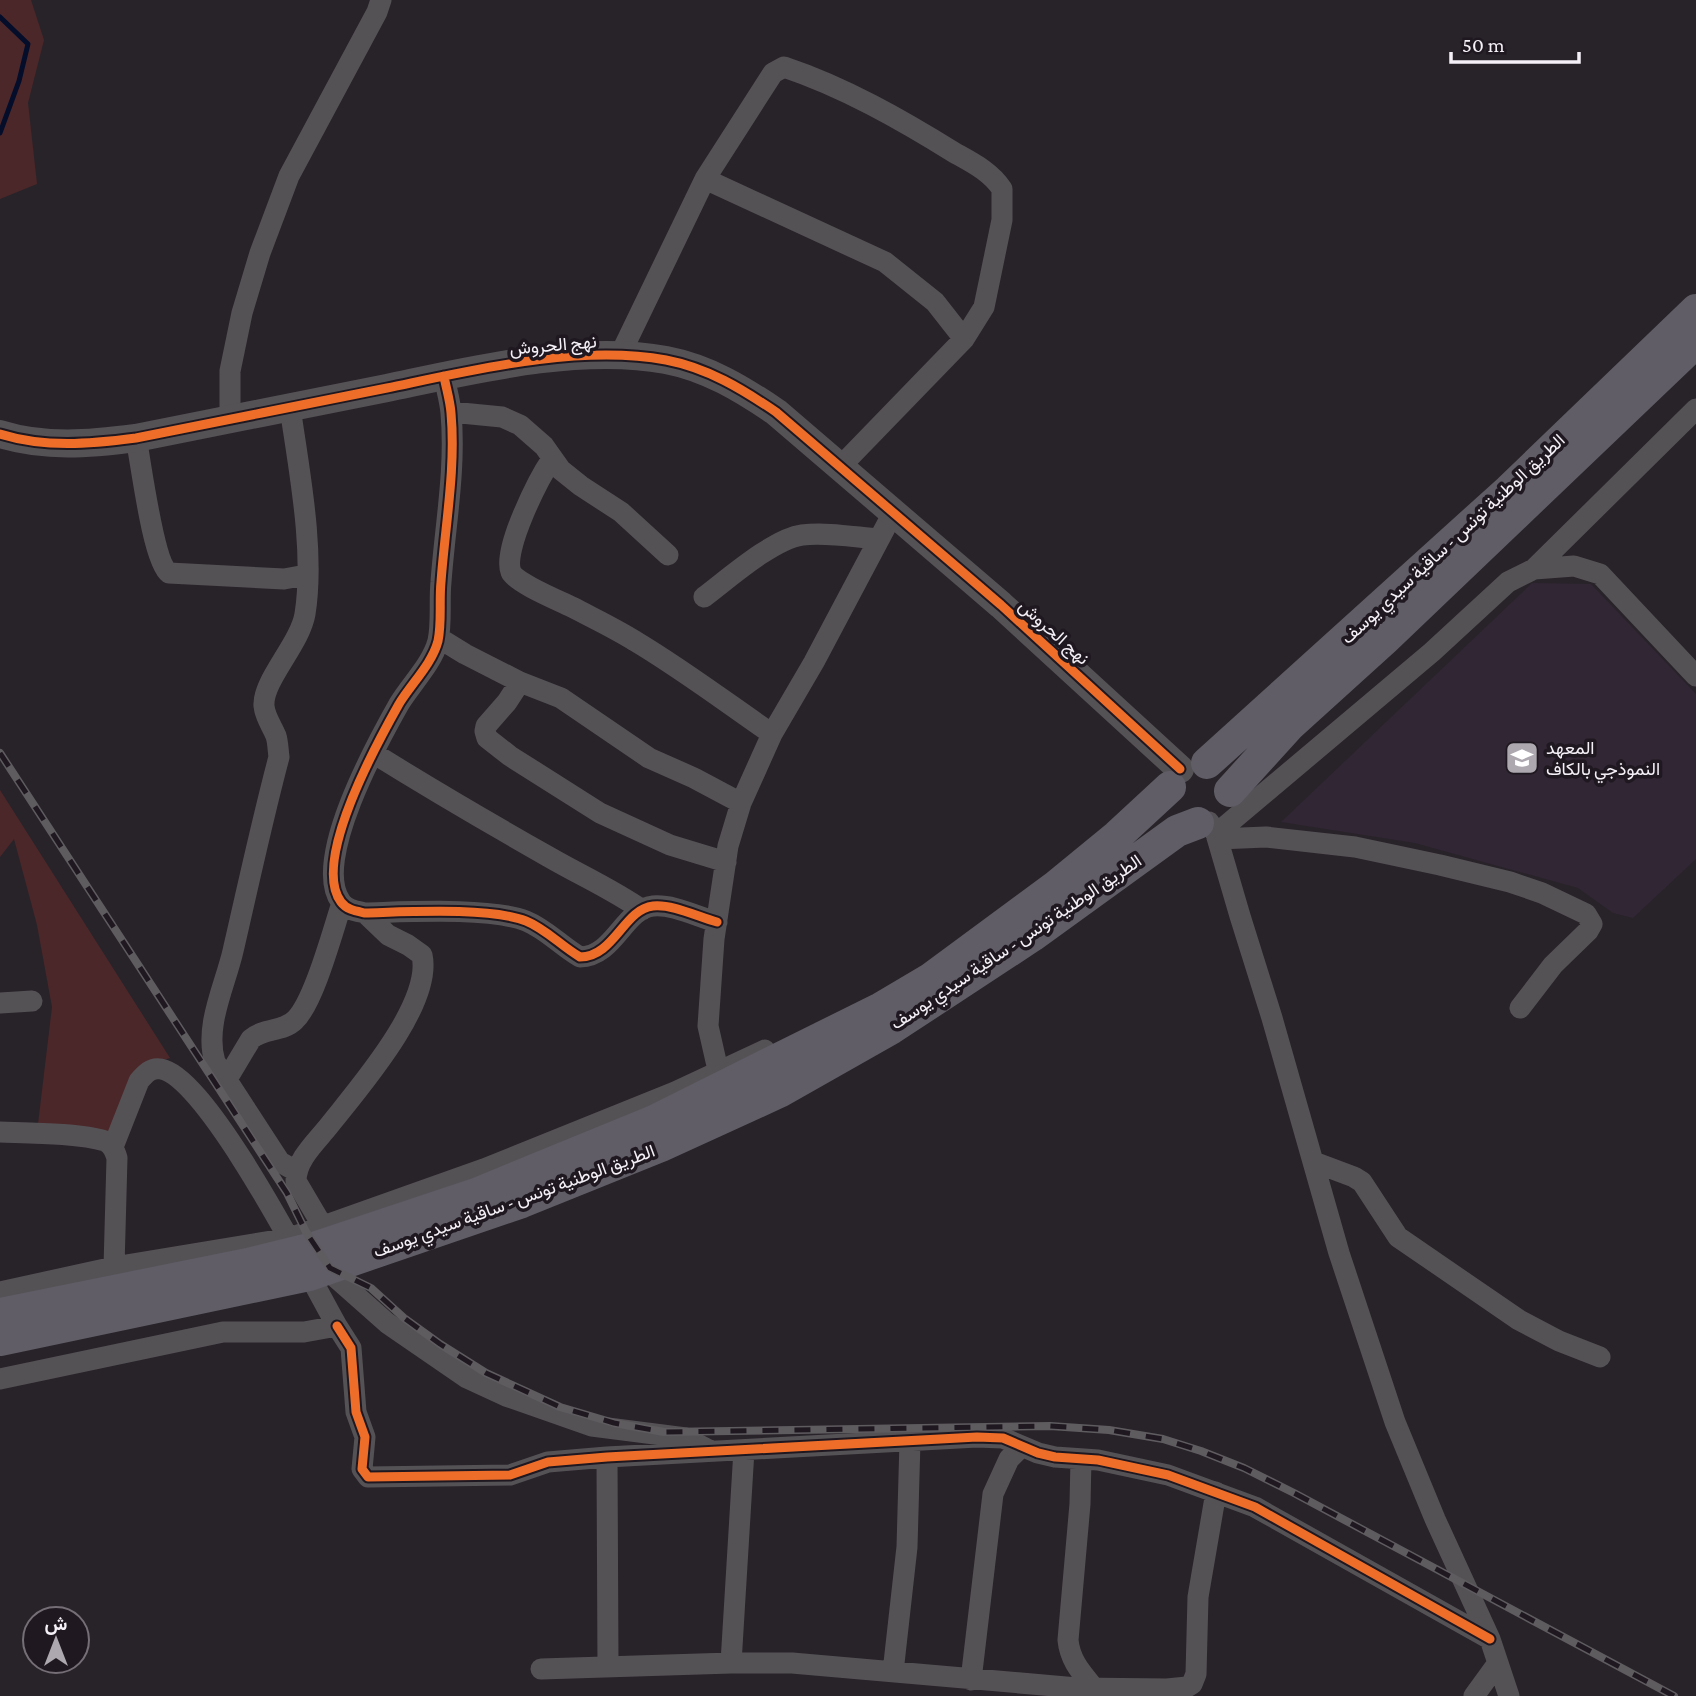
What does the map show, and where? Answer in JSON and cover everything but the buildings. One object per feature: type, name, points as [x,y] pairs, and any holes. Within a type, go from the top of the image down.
[{"type":"main road","name":"الطريق الوطنية تونس - ساقية سيدي يوسف","points":[[0,1314],[317,1252],[476,1194],[623,1135],[723,1089],[881,1008],[929,979],[1056,886],[1117,836],[1509,490],[1696,310]]},
{"type":"main road","name":"الطريق الوطنية تونس - ساقية سيدي يوسف","points":[[1230,791],[1289,726],[1384,640],[1696,342]]},
{"type":"main road","points":[[1186,773],[1223,773],[1230,791],[1228,804],[1210,830],[1179,816],[1169,798],[1186,773]]},
{"type":"main road","name":"الطريق الوطنية تونس - ساقية سيدي يوسف","points":[[0,1340],[579,1180],[779,1092],[926,1006],[1032,936],[1170,836],[1188,826],[1210,830]]},
{"type":"street","points":[[230,419],[230,371],[242,313],[260,253],[289,176],[381,0]]},
{"type":"street","points":[[620,355],[705,179],[773,73],[784,67],[816,78],[942,144],[988,173],[1002,189],[1002,220],[984,307],[964,339],[840,467]]},
{"type":"street","points":[[705,179],[885,262],[935,302],[964,339]]},
{"type":"street","name":"نهج الحروش","points":[[0,434],[22,441],[85,444],[136,439],[489,367],[578,356],[620,355],[667,360],[712,374],[738,386],[776,412],[1001,605],[1186,773]]},
{"type":"street","points":[[444,376],[451,411],[451,484],[440,586],[439,638],[373,753],[345,818],[335,851],[336,892],[342,903],[351,910],[365,913],[471,913],[511,917],[527,922],[580,957],[597,952],[619,935],[633,916],[653,906],[717,922]]},
{"type":"street","points":[[290,407],[305,509],[305,613],[300,632],[265,698],[267,718],[277,738],[279,757],[247,882],[233,953],[216,1012],[212,1052],[215,1062],[280,1162],[296,1171]]},
{"type":"street","points":[[1210,830],[1432,652],[1508,582],[1534,569],[1696,408]]},
{"type":"street","points":[[451,411],[502,417],[520,425],[544,446],[552,459],[581,486],[621,512],[668,555]]},
{"type":"street","points":[[136,439],[157,551],[163,569],[169,573],[180,574],[284,579],[306,575]]},
{"type":"street","points":[[552,459],[538,480],[511,547],[511,574],[515,579],[636,642],[772,734]]},
{"type":"street","points":[[718,1070],[708,1026],[717,922],[726,862],[741,803],[772,734],[814,662],[893,513]]},
{"type":"street","points":[[704,597],[780,543],[800,536],[832,535],[879,539]]},
{"type":"street","points":[[1534,569],[1574,566],[1600,574],[1696,676]]},
{"type":"street","points":[[439,638],[520,682],[561,698],[649,758],[741,803]]},
{"type":"street","points":[[520,682],[486,726],[487,738],[510,756],[600,813],[670,845],[726,862]]},
{"type":"street","points":[[373,753],[451,802],[604,885],[642,910]]},
{"type":"street","points":[[1210,830],[1367,849],[1510,882],[1586,914],[1592,923],[1588,931],[1553,965],[1520,1008]]},
{"type":"street","points":[[1210,830],[1314,1162],[1339,1253],[1395,1422],[1435,1519],[1490,1639],[1509,1696]]},
{"type":"street","points":[[227,1079],[255,1035],[287,1026],[297,1018],[317,977],[342,903]]},
{"type":"street","points":[[365,913],[388,935],[422,955],[425,969],[423,977],[411,1010],[378,1064],[307,1153],[296,1171],[296,1181],[337,1326],[351,1348],[356,1412],[365,1437],[363,1472],[368,1477],[510,1475],[548,1462],[607,1457],[977,1437],[1003,1438],[1047,1455],[1156,1472],[1255,1507],[1490,1639]]},
{"type":"street","points":[[0,1003],[32,1001]]},
{"type":"street","points":[[0,1292],[114,1267],[317,1252],[484,1169],[675,1092],[718,1070],[841,1018],[881,1008]]},
{"type":"street","points":[[113,1147],[139,1081],[146,1073],[162,1069],[178,1077],[215,1118],[317,1252],[387,1323],[467,1378],[506,1396],[592,1426],[686,1438],[712,1451]]},
{"type":"street","points":[[0,1132],[72,1137],[107,1142],[113,1147],[117,1158],[114,1267]]},
{"type":"street","points":[[1314,1162],[1362,1182],[1398,1237],[1454,1276],[1519,1320],[1559,1341],[1600,1357]]},
{"type":"street","points":[[0,1379],[223,1332],[304,1332],[337,1326]]},
{"type":"street","points":[[893,1672],[907,1547],[910,1441]]},
{"type":"street","points":[[971,1680],[993,1494],[1009,1459],[1021,1447]]},
{"type":"street","points":[[731,1663],[744,1450]]},
{"type":"street","points":[[607,1457],[608,1666]]},
{"type":"street","points":[[1081,1459],[1080,1504],[1068,1640],[1073,1661],[1094,1689]]},
{"type":"street","points":[[541,1670],[608,1666],[792,1663],[1094,1689],[1187,1686],[1195,1679],[1198,1597],[1216,1492]]},
{"type":"street","points":[[1474,1696],[1498,1663]]},
{"type":"shaded area","points":[[0,0],[31,0],[44,40],[28,103],[37,184],[0,199]]},
{"type":"shaded area","name":"المعهد النموذجي بالكاف","points":[[1532,583],[1591,584],[1696,694],[1696,859],[1633,918],[1613,913],[1578,888],[1415,843],[1281,822]]},
{"type":"shaded area","points":[[0,790],[170,1058],[154,1063],[126,1138],[38,1124],[52,1007],[37,925],[14,839],[0,857]]},
{"type":"waterway","points":[[0,17],[28,44],[19,81],[0,133]]},
{"type":"railway","points":[[0,753],[287,1193],[306,1232],[330,1268],[371,1288],[404,1318],[486,1373],[560,1407],[614,1423],[664,1432],[1050,1426],[1109,1430],[1163,1439],[1244,1468],[1294,1493],[1674,1696]]},
{"type":"cycle path","points":[[0,434],[68,444],[136,438],[490,367],[562,357],[632,356],[666,360],[696,368],[724,380],[776,412],[1001,605],[1180,769]]},
{"type":"cycle path","points":[[444,376],[450,403],[452,455],[438,641],[431,658],[389,722],[350,803],[334,860],[334,884],[341,902],[355,911],[365,913],[447,911],[510,917],[533,924],[580,957],[592,955],[602,949],[634,915],[653,906],[677,909],[717,922]]},
{"type":"cycle path","points":[[337,1326],[351,1348],[356,1412],[365,1437],[362,1469],[368,1477],[510,1475],[548,1462],[607,1457],[977,1437],[1003,1438],[1055,1457],[1098,1460],[1168,1475],[1255,1507],[1490,1639]]},
{"type":"place","name":"المعهد النموذجي بالكاف","points":[[1522,758]]}]
